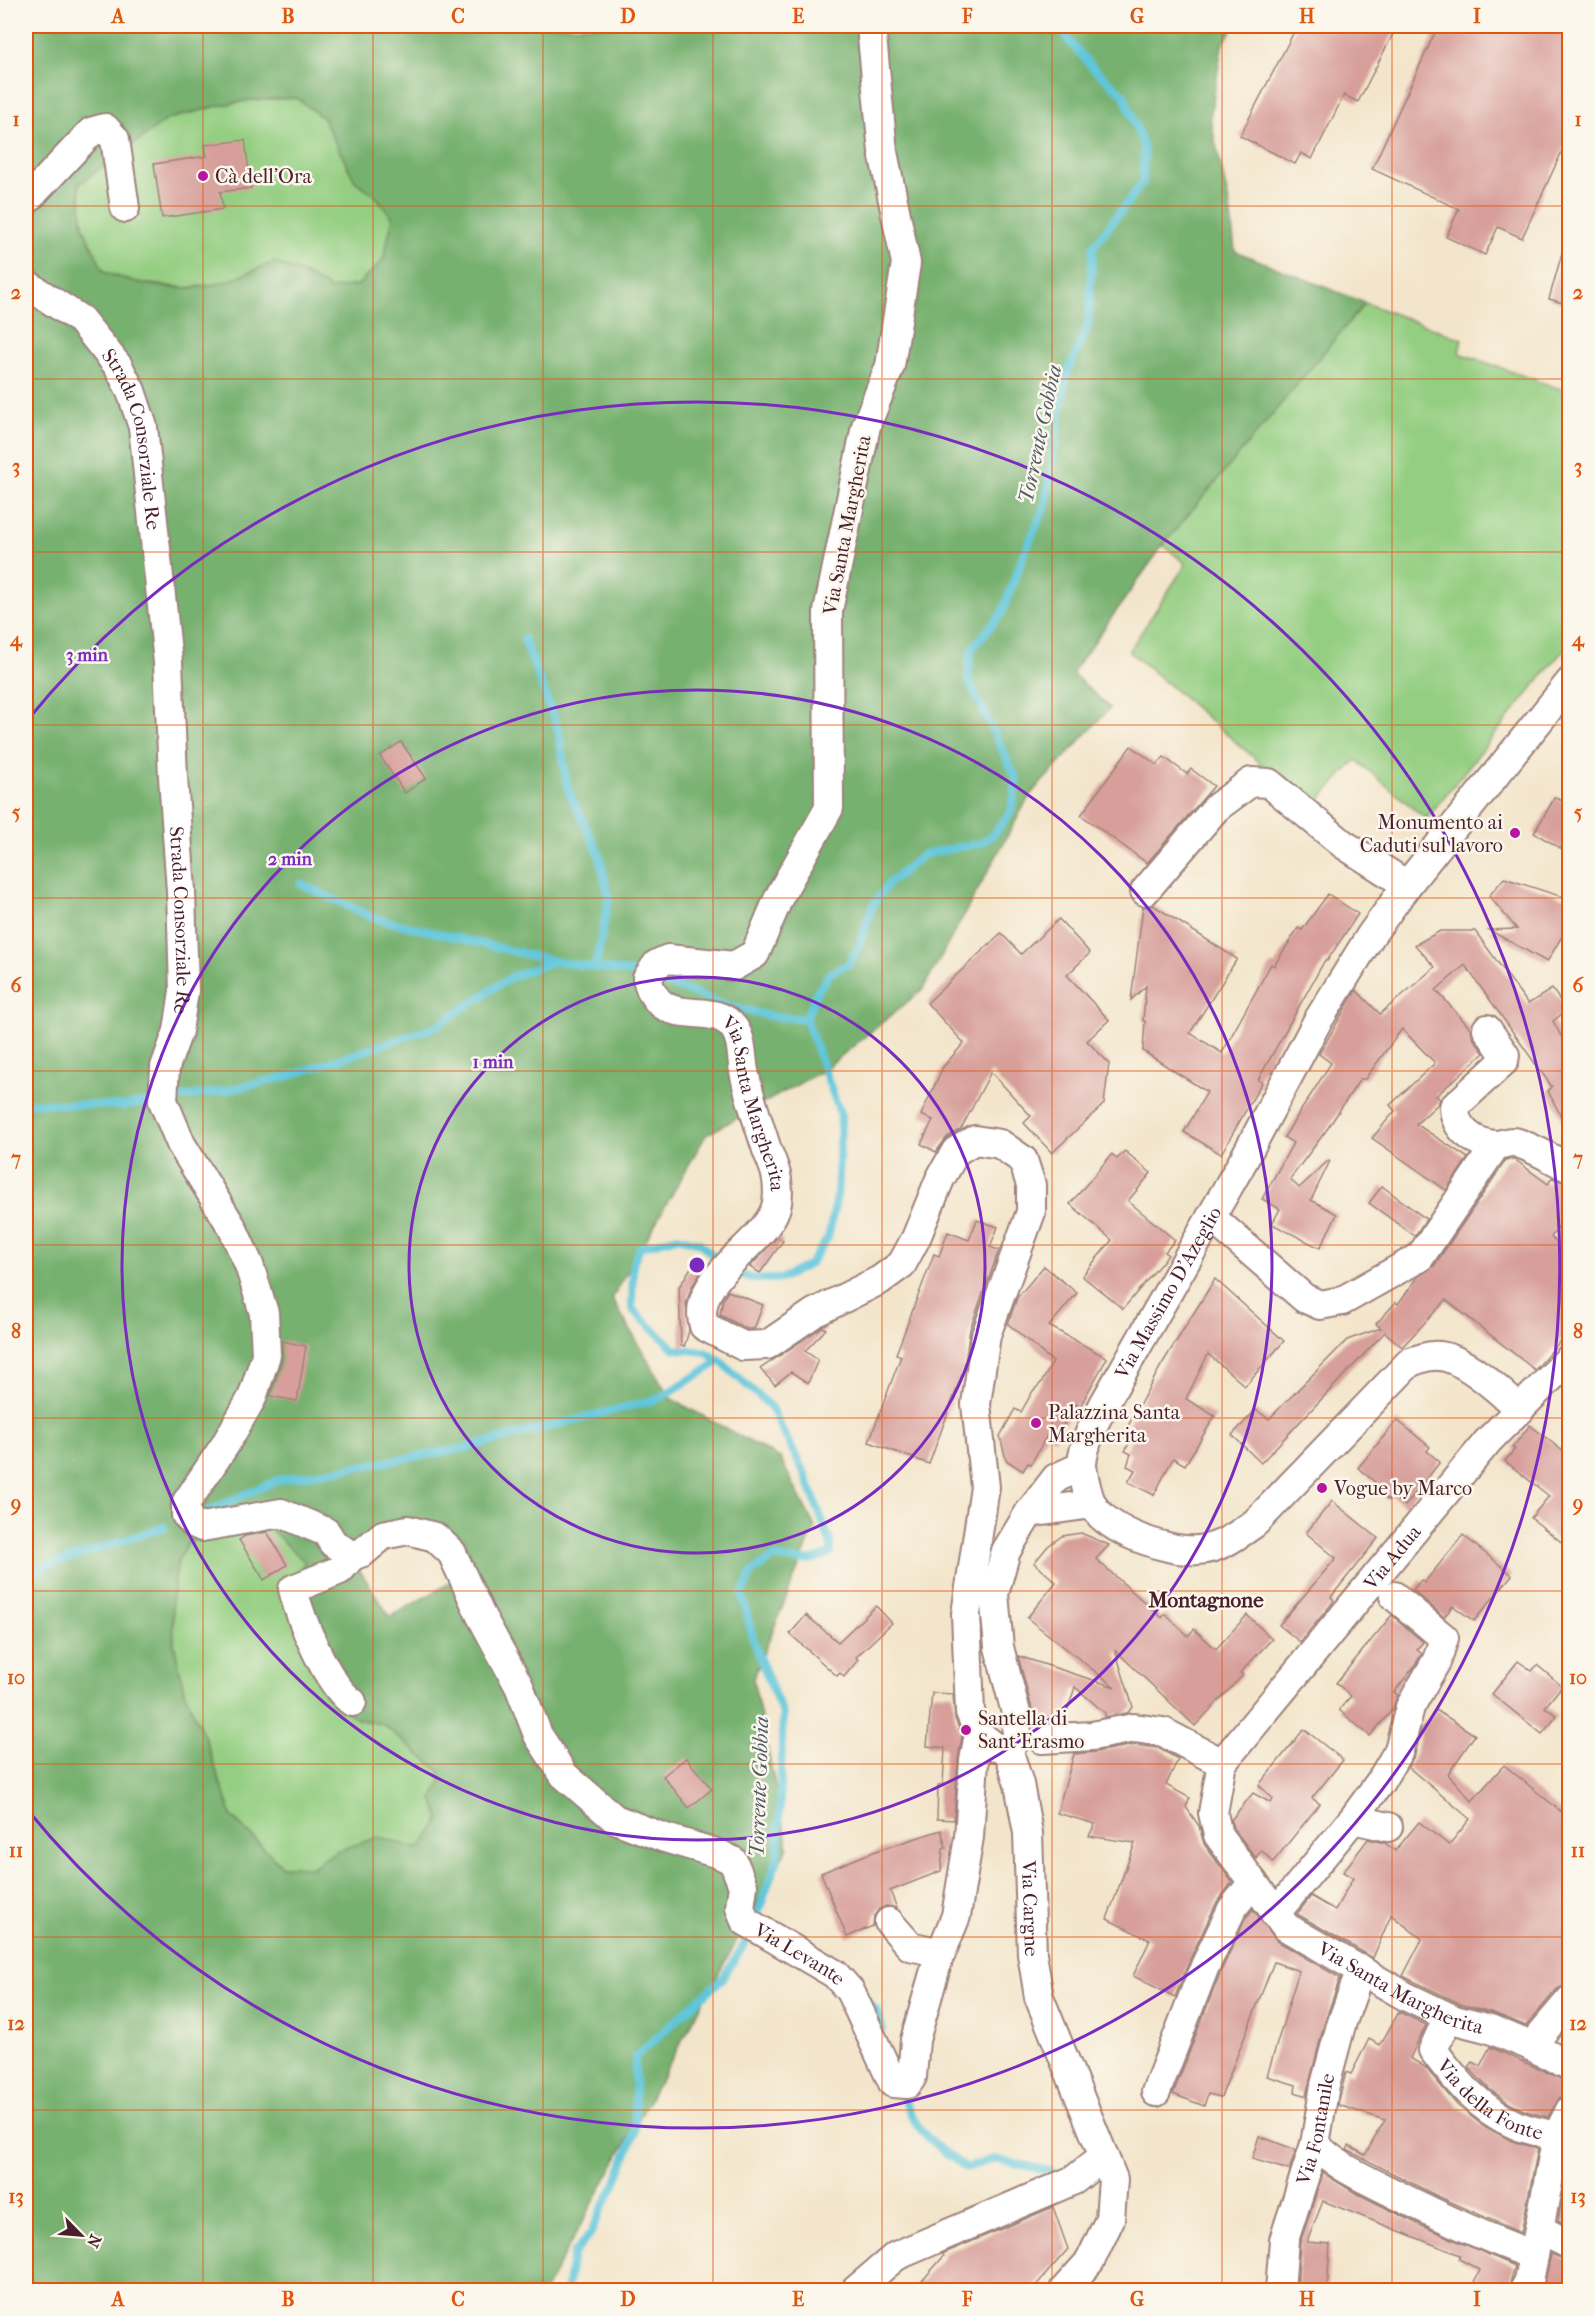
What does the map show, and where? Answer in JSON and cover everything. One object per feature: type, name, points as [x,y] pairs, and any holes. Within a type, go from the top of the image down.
[{"type":"street","name":"Via Santa Margherita","points":[[871,26],[883,152],[906,263],[890,366],[866,426],[828,611],[829,808],[779,897],[755,954],[734,966],[668,959],[657,964],[647,978],[651,992],[661,1005],[684,1012],[716,1016],[733,1026],[741,1042],[744,1072],[777,1179],[777,1204],[765,1226],[713,1283],[700,1315],[704,1326],[743,1346],[767,1346],[814,1313],[880,1280],[902,1264],[916,1238],[940,1179],[956,1151],[975,1140],[1000,1144],[1023,1160],[1031,1185],[1031,1212],[986,1335],[976,1404],[985,1487],[966,1614],[970,1712],[979,1734]]},
{"type":"street","points":[[26,201],[91,132],[105,128],[115,139],[125,208]]},
{"type":"street","name":"Strada Consorziale Re","points":[[26,284],[81,320],[118,366],[131,391],[143,428],[168,662],[181,891],[184,991],[178,1031],[165,1067],[163,1101],[181,1144],[232,1227],[249,1265],[264,1313],[266,1355],[252,1398],[225,1445],[186,1503],[186,1515],[193,1523],[202,1527],[282,1513],[326,1532],[333,1543],[352,1556]]},
{"type":"street","name":"Via Massimo D'Azeglio","points":[[1092,1504],[1082,1466],[1088,1437],[1104,1404],[1243,1161],[1317,1022],[1371,935],[1407,885],[1569,682]]},
{"type":"street","points":[[1145,891],[1216,808],[1251,782],[1269,783],[1343,844],[1407,885]]},
{"type":"street","points":[[1487,1029],[1505,1055],[1504,1061],[1454,1107],[1455,1119],[1463,1131],[1478,1142],[1496,1145],[1515,1142],[1569,1168]]},
{"type":"street","points":[[1210,1217],[1304,1298],[1320,1305],[1342,1300],[1420,1257],[1496,1145]]},
{"type":"street","points":[[1029,1513],[1092,1504],[1108,1521],[1132,1535],[1164,1546],[1198,1550],[1234,1539],[1255,1523],[1410,1362],[1433,1356],[1451,1357],[1502,1393],[1520,1410]]},
{"type":"street","name":"Via Adua","points":[[1222,1763],[1488,1441],[1569,1358]]},
{"type":"street","points":[[979,1734],[995,1747],[1008,1749],[1017,1739],[1016,1713],[999,1647],[994,1594],[1006,1551],[1029,1513],[1056,1478],[1082,1466]]},
{"type":"street","name":"Via Levante","points":[[352,1702],[343,1696],[315,1648],[296,1604],[293,1589],[340,1570],[352,1556],[363,1552],[383,1535],[408,1530],[435,1537],[452,1553],[480,1614],[519,1686],[538,1735],[564,1775],[615,1819],[662,1837],[719,1854],[733,1861],[743,1886],[740,1907],[745,1921],[781,1935],[835,1974],[850,1991],[900,2083],[912,2077],[915,2040],[940,1953],[956,1916],[969,1837],[974,1761],[979,1734]]},
{"type":"street","points":[[1275,1914],[1353,1819],[1380,1782],[1399,1750],[1410,1707],[1437,1660],[1444,1638],[1394,1596]]},
{"type":"street","points":[[1042,1739],[1092,1736],[1134,1728],[1144,1729],[1163,1732],[1222,1763]]},
{"type":"street","name":"Via Cargne","points":[[1008,1749],[1019,1784],[1028,1833],[1032,1954],[1039,1998],[1113,2179],[1110,2219],[1090,2261],[1065,2290]]},
{"type":"street","name":"Via Santa Margherita","points":[[1222,1763],[1213,1813],[1218,1835],[1286,1927],[1296,1935],[1405,1996],[1448,2017],[1490,2029],[1531,2046],[1569,2066]]},
{"type":"street","points":[[1353,1819],[1388,1827]]},
{"type":"street","points":[[1156,2092],[1210,1956],[1232,1908],[1253,1882]]},
{"type":"street","points":[[889,1922],[910,1946],[940,1953]]},
{"type":"street","name":"Via Fontanile","points":[[1280,2290],[1284,2240],[1315,2144],[1328,2075],[1341,2025],[1360,1969]]},
{"type":"street","points":[[1531,2046],[1569,2000]]},
{"type":"street","name":"Via della Fonte","points":[[1448,2017],[1433,2050],[1455,2080],[1480,2105],[1516,2125],[1557,2136]]},
{"type":"street","points":[[1524,2290],[1529,2281],[1557,2136],[1569,2110]]},
{"type":"street","points":[[1315,2144],[1328,2158],[1372,2183],[1484,2237],[1569,2245]]},
{"type":"street","points":[[856,2290],[896,2256],[1074,2180],[1104,2156]]},
{"type":"green space","points":[[26,26],[1234,26],[1222,46],[1210,118],[1230,207],[1235,251],[1365,303],[1163,545],[1072,673],[1110,708],[1030,795],[923,989],[824,1070],[706,1135],[612,1299],[670,1398],[780,1458],[815,1527],[753,1679],[788,1847],[545,2290],[26,2290]],"holes":[[[297,98],[323,118],[355,181],[375,195],[393,218],[383,260],[358,285],[331,289],[303,273],[273,262],[227,281],[191,288],[147,284],[104,272],[83,227],[79,184],[168,119],[250,100]],[[267,1526],[305,1562],[287,1588],[331,1699],[357,1719],[382,1724],[439,1771],[441,1781],[433,1798],[440,1819],[420,1849],[379,1837],[336,1851],[313,1867],[282,1866],[232,1817],[205,1738],[184,1691],[174,1644],[172,1598],[178,1560],[188,1543],[220,1529]],[[412,1536],[445,1552],[457,1579],[390,1617],[358,1568]]]},
{"type":"green space","points":[[296,98],[323,118],[355,181],[375,195],[393,218],[383,260],[358,285],[331,290],[303,273],[245,274],[219,284],[186,288],[132,282],[104,272],[83,227],[79,184],[168,119],[250,100]]},
{"type":"green space","points":[[1365,303],[1462,339],[1459,353],[1569,392],[1569,643],[1426,819],[1356,760],[1312,807],[1129,651],[1186,564],[1163,545]]},
{"type":"green space","points":[[267,1526],[306,1562],[287,1588],[357,1719],[382,1724],[439,1771],[441,1781],[433,1798],[440,1819],[420,1849],[402,1844],[336,1851],[313,1867],[282,1866],[232,1817],[205,1738],[184,1691],[174,1644],[172,1598],[178,1560],[188,1543],[220,1529]]},
{"type":"building","points":[[1297,26],[1397,26],[1358,102],[1344,95],[1312,159],[1301,153],[1295,164],[1240,136]]},
{"type":"building","points":[[1438,26],[1569,26],[1569,136],[1522,238],[1498,227],[1485,255],[1446,237],[1459,209],[1372,169]]},
{"type":"building","name":"Cà dell'Ora","points":[[245,140],[251,188],[220,192],[223,209],[162,218],[154,164],[207,156],[205,145]]},
{"type":"building","points":[[1564,246],[1569,247],[1569,305],[1549,299]]},
{"type":"building","points":[[401,742],[426,778],[405,793],[380,756]]},
{"type":"building","points":[[1131,746],[1157,765],[1164,757],[1187,774],[1191,769],[1214,786],[1147,863],[1081,815]]},
{"type":"building","points":[[1555,797],[1569,805],[1569,853],[1534,833]]},
{"type":"building","points":[[1504,878],[1569,899],[1569,924],[1547,962],[1489,930],[1517,929],[1489,896]]},
{"type":"building","points":[[1328,894],[1358,914],[1327,961],[1325,960],[1258,1080],[1262,1082],[1221,1154],[1184,1132],[1207,1092],[1143,1051],[1146,986],[1131,1000],[1143,907],[1153,905],[1237,959],[1190,1033],[1222,1053],[1271,964],[1274,966],[1298,928],[1302,930]]},
{"type":"building","points":[[1059,919],[1090,953],[1067,975],[1109,1020],[1087,1041],[1109,1063],[1104,1104],[1052,1153],[1024,1123],[1031,1116],[991,1072],[961,1129],[947,1137],[936,1152],[921,1144],[933,1120],[921,1115],[943,1067],[964,1043],[927,1003],[1001,933],[1021,954]]},
{"type":"building","points":[[1440,931],[1475,931],[1528,1004],[1552,989],[1567,1010],[1553,1021],[1569,1051],[1569,1132],[1548,1091],[1552,1087],[1465,965],[1436,990],[1471,1029],[1473,1038],[1484,1053],[1436,1096],[1440,1099],[1438,1104],[1416,1124],[1468,1158],[1446,1190],[1372,1138],[1395,1111],[1390,1105],[1435,1063],[1402,1029],[1365,1079],[1360,1079],[1328,1128],[1290,1179],[1299,1188],[1330,1161],[1311,1200],[1337,1214],[1320,1248],[1272,1224],[1280,1209],[1262,1199],[1293,1143],[1284,1137],[1331,1063],[1319,1054],[1356,990],[1380,1014],[1435,967],[1415,945]]},
{"type":"building","points":[[1125,1151],[1151,1173],[1128,1201],[1175,1240],[1165,1252],[1168,1255],[1123,1309],[1082,1276],[1112,1240],[1070,1204],[1112,1154],[1117,1159]]},
{"type":"building","points":[[1514,1159],[1548,1184],[1552,1178],[1569,1184],[1569,1211],[1551,1237],[1569,1252],[1569,1331],[1535,1370],[1446,1300],[1402,1347],[1385,1332],[1261,1463],[1232,1435],[1256,1410],[1269,1419],[1347,1340],[1381,1328],[1376,1324],[1396,1302],[1398,1304],[1418,1277],[1434,1266],[1506,1160]]},
{"type":"building","points":[[1382,1186],[1426,1219],[1415,1236],[1369,1203]]},
{"type":"building","points":[[977,1220],[998,1227],[990,1247],[999,1250],[970,1329],[964,1369],[929,1464],[869,1442],[901,1356],[896,1354],[934,1254],[939,1256],[948,1232],[969,1240]]},
{"type":"building","points":[[777,1237],[783,1241],[760,1273],[750,1267]]},
{"type":"building","points":[[692,1266],[700,1274],[692,1286],[686,1304],[689,1331],[684,1347],[681,1346],[679,1287]]},
{"type":"building","points":[[1044,1266],[1077,1293],[1049,1326],[1107,1358],[1080,1406],[1076,1404],[1055,1439],[1047,1435],[1031,1464],[1028,1463],[1023,1471],[1006,1460],[1000,1436],[1015,1409],[1021,1412],[1053,1362],[1008,1324],[1017,1298]]},
{"type":"building","points":[[1215,1279],[1284,1341],[1245,1386],[1208,1354],[1186,1399],[1215,1416],[1185,1465],[1173,1458],[1154,1495],[1128,1482],[1135,1470],[1127,1466],[1131,1454],[1125,1451],[1131,1440],[1123,1435],[1162,1364]]},
{"type":"building","points":[[728,1291],[763,1305],[754,1329],[747,1329],[720,1315],[723,1299]]},
{"type":"building","points":[[822,1327],[826,1329],[805,1351],[818,1360],[808,1383],[791,1372],[775,1385],[760,1369]]},
{"type":"building","points":[[282,1341],[306,1346],[297,1401],[270,1396],[282,1360]]},
{"type":"building","points":[[1397,1420],[1430,1447],[1427,1451],[1440,1462],[1405,1506],[1391,1495],[1388,1500],[1371,1486],[1375,1482],[1358,1468]]},
{"type":"building","points":[[1530,1425],[1569,1456],[1569,1548],[1531,1518],[1549,1496],[1505,1461]]},
{"type":"building","points":[[1332,1501],[1378,1538],[1331,1597],[1334,1600],[1330,1606],[1300,1642],[1279,1625],[1336,1558],[1306,1533]]},
{"type":"building","points":[[267,1532],[287,1565],[264,1580],[239,1540],[245,1536]]},
{"type":"building","points":[[1081,1533],[1109,1545],[1096,1559],[1162,1618],[1165,1614],[1188,1636],[1194,1629],[1216,1649],[1247,1615],[1272,1639],[1240,1673],[1243,1675],[1195,1726],[1115,1650],[1133,1707],[1127,1713],[1105,1717],[1105,1713],[1075,1687],[1064,1721],[1033,1725],[1032,1709],[1018,1656],[1115,1687],[1027,1618],[1056,1582],[1034,1563],[1048,1546],[1062,1536]]},
{"type":"building","points":[[1463,1535],[1512,1575],[1474,1621],[1453,1606],[1444,1617],[1413,1590],[1421,1580],[1424,1583]]},
{"type":"building","points":[[876,1606],[892,1623],[856,1657],[858,1660],[844,1677],[840,1673],[837,1676],[790,1634],[806,1615],[838,1642]]},
{"type":"building","points":[[1392,1615],[1423,1642],[1417,1649],[1422,1653],[1394,1692],[1398,1695],[1392,1710],[1370,1736],[1339,1710],[1351,1696],[1336,1683]]},
{"type":"building","points":[[1518,1661],[1532,1671],[1537,1665],[1562,1686],[1545,1707],[1557,1716],[1542,1734],[1492,1694]]},
{"type":"building","points":[[932,1693],[953,1694],[955,1718],[962,1736],[954,1820],[937,1819],[938,1785],[943,1784],[945,1748],[927,1746]]},
{"type":"building","points":[[1436,1710],[1475,1735],[1448,1774],[1472,1801],[1504,1765],[1569,1818],[1569,1984],[1557,1989],[1526,2026],[1494,2013],[1461,2004],[1403,1976],[1422,1939],[1391,1915],[1373,1958],[1297,1914],[1311,1896],[1335,1910],[1353,1878],[1343,1872],[1368,1839],[1385,1843],[1395,1851],[1419,1822],[1449,1845],[1470,1819],[1408,1767],[1415,1754],[1421,1731]]},
{"type":"building","points":[[1304,1729],[1343,1760],[1312,1798],[1320,1804],[1273,1862],[1261,1850],[1256,1858],[1233,1828],[1231,1820],[1253,1793],[1271,1803],[1273,1799],[1259,1785]]},
{"type":"building","points":[[1134,1745],[1158,1748],[1178,1759],[1166,1785],[1190,1798],[1186,1807],[1199,1826],[1204,1844],[1232,1882],[1217,1902],[1175,1997],[1133,1976],[1150,1940],[1107,1919],[1135,1843],[1089,1836],[1095,1824],[1057,1813],[1074,1754]]},
{"type":"building","points":[[686,1758],[712,1789],[689,1808],[663,1776]]},
{"type":"building","points":[[941,1830],[946,1848],[943,1849],[941,1871],[890,1891],[897,1908],[886,1906],[879,1909],[874,1916],[873,1926],[847,1937],[821,1873],[873,1852]]},
{"type":"building","points":[[1253,1909],[1277,1941],[1340,1978],[1325,2021],[1306,2096],[1295,2092],[1296,2085],[1267,2076],[1299,1971],[1274,1962],[1221,2097],[1208,2094],[1204,2106],[1173,2094],[1220,1973],[1246,1918]]},
{"type":"building","points":[[1399,2012],[1426,2025],[1410,2058],[1425,2067],[1457,2105],[1481,2124],[1510,2140],[1538,2149],[1521,2233],[1435,2195],[1347,2150],[1349,2146],[1365,2155],[1385,2120],[1338,2105],[1346,2072],[1351,2074],[1369,2039],[1380,2045]]},
{"type":"building","points":[[1490,2047],[1569,2082],[1569,2094],[1560,2097],[1548,2117],[1511,2104],[1490,2090],[1468,2067],[1472,2062],[1480,2066]]},
{"type":"building","points":[[1259,2136],[1296,2150],[1289,2170],[1252,2159]]},
{"type":"building","points":[[1569,2158],[1569,2226],[1558,2220]]},
{"type":"building","points":[[1323,2173],[1354,2192],[1420,2225],[1515,2266],[1508,2290],[1470,2290],[1480,2270],[1459,2259],[1460,2255],[1323,2201],[1307,2242],[1330,2244],[1327,2290],[1297,2290],[1300,2243]]},
{"type":"building","points":[[1053,2207],[1068,2249],[1032,2290],[914,2290],[944,2256],[942,2254]]},
{"type":"building","points":[[1551,2254],[1569,2261],[1569,2290],[1543,2290]]},
{"type":"waterway","name":"Torrente Gobbia","points":[[567,2290],[573,2254],[591,2233],[615,2185],[635,2132],[635,2057],[723,1978],[745,1943],[778,1857],[783,1715],[755,1646],[742,1594],[752,1572],[774,1557],[810,1560],[831,1552],[831,1544],[805,1474],[770,1406],[720,1361],[705,1352],[674,1349],[632,1309],[633,1264],[640,1247],[678,1237],[700,1243],[732,1274],[756,1279],[781,1279],[810,1264],[828,1238],[837,1196],[841,1116],[806,1019],[815,995],[830,973],[849,964],[859,946],[872,907],[888,884],[924,854],[981,843],[994,834],[1011,811],[1017,780],[968,679],[971,650],[1002,613],[1045,506],[1066,376],[1088,325],[1093,247],[1143,182],[1144,148],[1124,95],[1094,69],[1068,40],[1060,26]]},
{"type":"waterway","points":[[524,639],[558,729],[568,790],[599,854],[609,897],[595,968]]},
{"type":"waterway","points":[[301,884],[374,918],[554,961],[634,973]]},
{"type":"waterway","points":[[26,1103],[124,1106],[223,1091],[286,1077],[435,1027],[511,977],[554,961]]},
{"type":"waterway","points":[[665,983],[729,1006],[769,1016],[806,1019]]},
{"type":"waterway","points":[[199,1515],[278,1480],[461,1449],[658,1399],[720,1361]]},
{"type":"waterway","points":[[26,1573],[164,1527]]},
{"type":"waterway","points":[[868,2001],[876,2010],[883,2029]]},
{"type":"waterway","points":[[901,2090],[918,2127],[943,2151],[966,2168],[994,2159],[1055,2172]]},
{"type":"place","name":"Cà dell'Ora","points":[[203,176]]},
{"type":"place","name":"Monumento ai Caduti sul lavoro","points":[[1515,833]]},
{"type":"place","name":"Palazzina Santa Margherita","points":[[1036,1423]]},
{"type":"place","name":"Vogue by Marco","points":[[1322,1488]]},
{"type":"place","name":"Santella di Sant'Erasmo","points":[[966,1730]]},
{"type":"district","name":"Montagnone","points":[[1206,1600]]}]
